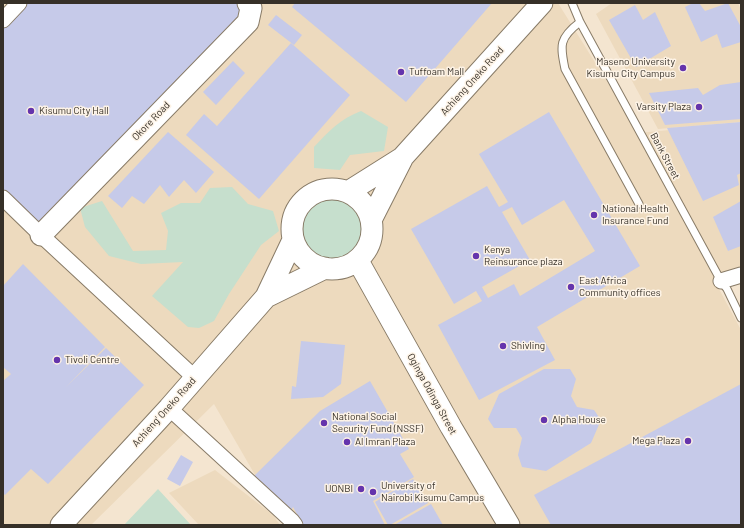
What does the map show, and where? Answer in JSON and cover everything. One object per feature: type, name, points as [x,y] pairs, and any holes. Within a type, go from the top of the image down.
[{"type":"main road","name":"Okore Road","points":[[41,235],[248,22],[251,8],[248,3]]},
{"type":"main road","name":"Achieng Oneko Road","points":[[371,220],[402,158],[542,3]]},
{"type":"main road","name":"Achieng Oneko Road","points":[[348,192],[402,158]]},
{"type":"main road","points":[[336,189],[348,192],[359,199],[367,209],[371,220],[372,233],[369,245],[353,264],[325,268],[314,265],[305,259],[293,240],[292,227],[294,214],[301,203],[311,195],[323,190],[336,189]]},
{"type":"main road","name":"Achieng' Oneko Road","points":[[61,525],[168,408],[266,297],[293,240]]},
{"type":"main road","name":"Oginga Odinga Street","points":[[353,264],[440,434],[495,525]]},
{"type":"main road","name":"Oginga Odinga Street","points":[[353,264],[509,525]]},
{"type":"main road","name":"Achieng' Oneko Road","points":[[266,297],[325,268]]},
{"type":"street","points":[[3,20],[19,3]]},
{"type":"street","points":[[3,198],[194,378]]},
{"type":"street","points":[[721,281],[741,275]]},
{"type":"street","points":[[168,408],[295,525]]},
{"type":"lane","name":"Bank Street","points":[[572,3],[580,22],[741,318]]},
{"type":"lane","points":[[580,22],[569,31],[563,40],[562,54],[565,69],[639,204]]},
{"type":"shaded area","points":[[3,3],[558,3],[639,133],[741,123],[741,277],[719,289],[741,330],[741,525],[284,525],[214,404],[91,525],[3,525]]},
{"type":"shaded area","name":"Maseno University Kisumu City Campus","points":[[612,3],[738,3],[741,10],[741,122],[658,129],[596,14]]},
{"type":"shaded area","points":[[215,470],[273,515],[280,525],[199,525],[169,493]]},
{"type":"green space","points":[[361,111],[388,127],[384,151],[350,155],[340,170],[314,168],[314,147],[341,122]]},
{"type":"green space","points":[[232,187],[248,204],[273,211],[279,231],[261,245],[229,294],[214,321],[199,328],[188,327],[152,296],[183,262],[141,264],[109,256],[85,227],[80,208],[102,201],[133,251],[166,250],[168,231],[161,213],[181,203],[200,203],[210,188]]},
{"type":"green space","points":[[324,194],[336,194],[353,199],[366,213],[368,231],[365,244],[356,257],[336,265],[325,264],[314,259],[302,249],[299,239],[297,223],[300,209],[314,198]]},
{"type":"green space","points":[[158,489],[191,525],[124,525]]},
{"type":"building","points":[[12,3],[245,3],[251,8],[41,235],[3,198],[3,13]]},
{"type":"building","name":"Tuffoam Mall","points":[[295,3],[492,3],[406,102],[292,7]]},
{"type":"building","points":[[693,3],[699,3],[705,11],[728,3],[741,27],[741,42],[722,48],[717,34],[701,42],[685,7]]},
{"type":"building","points":[[635,5],[643,20],[655,12],[671,46],[636,67],[609,20]]},
{"type":"building","points":[[276,15],[302,35],[294,45],[268,25]]},
{"type":"building","points":[[291,43],[350,95],[259,199],[186,135],[204,114],[217,126]]},
{"type":"building","points":[[233,61],[245,73],[216,105],[203,92]]},
{"type":"building","name":"Varsity Plaza","points":[[741,82],[741,119],[665,125],[649,93],[698,88],[703,95],[720,85]]},
{"type":"building","name":"Kenya Reinsurance plaza","points":[[549,112],[640,266],[537,327],[555,360],[479,400],[438,325],[482,301],[476,291],[454,304],[411,229],[487,186],[499,207],[508,202],[479,154]],"holes":[[[564,200],[595,251],[520,296],[514,284],[488,298],[482,287],[530,260],[502,212],[512,207],[522,225]]]},
{"type":"building","points":[[741,122],[741,173],[737,175],[739,185],[703,201],[667,128]]},
{"type":"building","points":[[168,132],[214,172],[196,193],[184,180],[169,197],[160,185],[144,204],[132,196],[122,208],[108,196]]},
{"type":"building","points":[[741,201],[741,246],[728,251],[713,217]]},
{"type":"building","points":[[23,264],[105,347],[66,387],[106,348],[144,385],[48,484],[31,469],[5,495],[3,493],[3,381],[11,374],[3,367],[3,286]]},
{"type":"building","points":[[301,341],[345,345],[341,384],[323,397],[291,399],[292,386],[296,387]]},
{"type":"building","name":"Alpha House","points":[[544,369],[570,369],[576,379],[571,396],[577,407],[594,410],[601,420],[591,443],[546,471],[522,467],[518,455],[522,438],[516,428],[494,428],[488,419],[499,394]]},
{"type":"building","name":"Al Imran Plaza","points":[[370,381],[409,449],[400,454],[414,477],[373,501],[385,525],[303,525],[293,507],[290,512],[252,478],[320,411]]},
{"type":"building","name":"Mega Plaza","points":[[741,384],[741,525],[551,525],[534,495]]},
{"type":"building","points":[[181,455],[193,462],[180,486],[167,479]]},
{"type":"building","points":[[413,479],[428,503],[388,525],[375,502]]},
{"type":"building","points":[[431,504],[443,525],[394,525]]},
{"type":"place","name":"Maseno University Kisumu City Campus","points":[[683,68]]},
{"type":"place","name":"Tuffoam Mall","points":[[401,72]]},
{"type":"place","name":"Varsity Plaza","points":[[699,107]]},
{"type":"place","name":"Kisumu City Hall","points":[[31,111]]},
{"type":"place","name":"National Health Insurance Fund","points":[[594,215]]},
{"type":"place","name":"Kenya Reinsurance plaza","points":[[476,256]]},
{"type":"place","name":"East Africa Community offices","points":[[571,287]]},
{"type":"place","name":"Shivling","points":[[503,346]]},
{"type":"place","name":"Tivoli Centre","points":[[57,360]]},
{"type":"place","name":"Alpha House","points":[[544,420]]},
{"type":"place","name":"National Social Security Fund (NSSF)","points":[[324,423]]},
{"type":"place","name":"Mega Plaza","points":[[688,441]]},
{"type":"place","name":"Al Imran Plaza","points":[[347,442]]},
{"type":"place","name":"UONBI","points":[[361,489]]},
{"type":"place","name":"University of Nairobi Kisumu Campus","points":[[373,492]]}]
